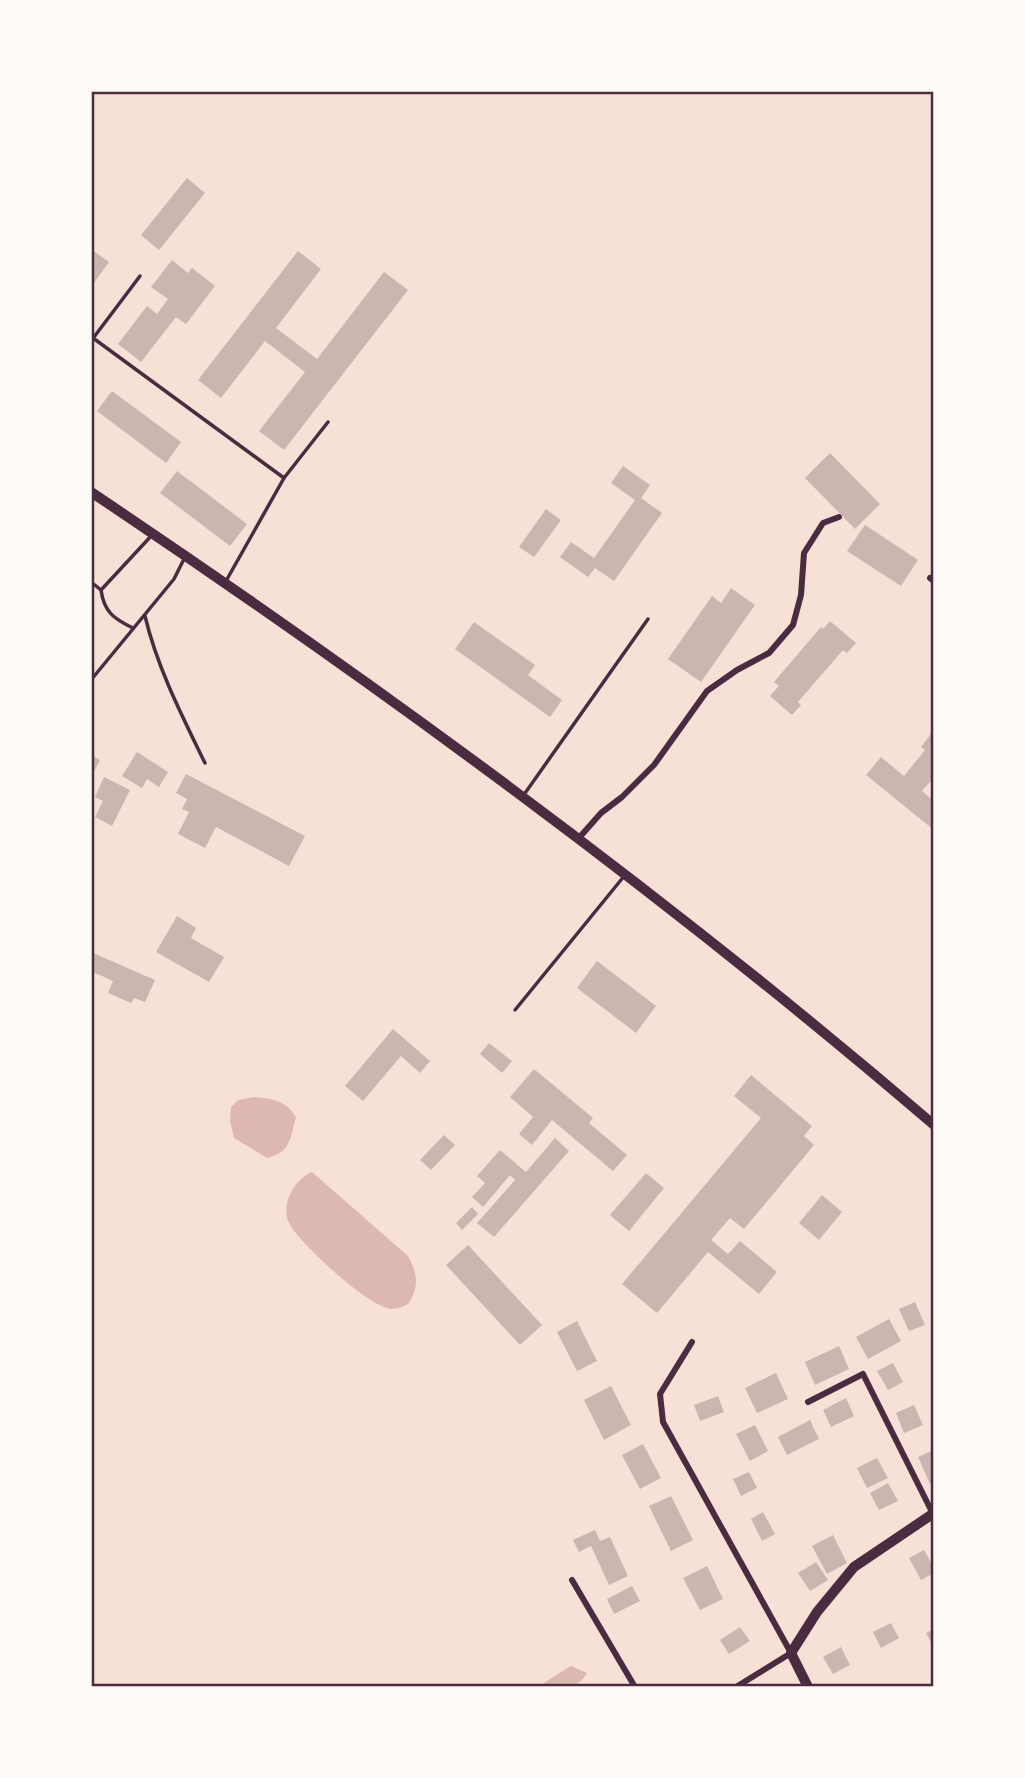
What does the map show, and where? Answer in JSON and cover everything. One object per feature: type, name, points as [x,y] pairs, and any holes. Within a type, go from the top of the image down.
[{"type":"main road","points":[[91,492],[186,555],[626,874],[934,1125]]},
{"type":"main road","points":[[808,1687],[791,1653],[817,1612],[854,1567],[934,1514]]},
{"type":"street","points":[[578,839],[601,813],[622,797],[654,765],[707,691],[737,670],[769,653],[793,625],[801,595],[804,553],[823,523],[839,517]]},
{"type":"street","points":[[692,1342],[660,1394],[663,1422],[791,1653],[736,1687]]},
{"type":"street","points":[[808,1402],[863,1374],[934,1514]]},
{"type":"street","points":[[572,1580],[635,1687]]},
{"type":"lane","points":[[140,276],[92,340],[284,478]]},
{"type":"lane","points":[[225,583],[284,478],[328,422]]},
{"type":"lane","points":[[101,590],[153,534]]},
{"type":"lane","points":[[91,680],[174,579],[186,555]]},
{"type":"lane","points":[[91,582],[101,590],[106,610],[134,629]]},
{"type":"lane","points":[[145,616],[150,640],[205,763]]},
{"type":"lane","points":[[522,797],[648,619]]},
{"type":"lane","points":[[515,1010],[626,874]]},
{"type":"shaded area","points":[[254,1097],[278,1101],[288,1107],[296,1117],[288,1144],[281,1152],[267,1158],[234,1138],[230,1121],[231,1107],[238,1100]]},
{"type":"shaded area","points":[[312,1172],[408,1256],[416,1280],[408,1304],[392,1309],[368,1298],[321,1260],[290,1225],[286,1209],[290,1194],[299,1181]]},
{"type":"shaded area","points":[[571,1666],[587,1673],[578,1683],[566,1687],[540,1687],[548,1680]]},
{"type":"building","points":[[187,178],[205,193],[159,250],[141,235]]},
{"type":"building","points":[[91,249],[109,262],[91,287]]},
{"type":"building","points":[[298,251],[321,269],[276,328],[317,359],[384,272],[408,290],[284,450],[259,431],[305,372],[265,341],[221,398],[198,380]]},
{"type":"building","points":[[172,260],[188,273],[192,268],[215,286],[186,324],[176,317],[141,362],[118,344],[147,306],[157,314],[168,299],[151,287]]},
{"type":"building","points":[[112,391],[181,442],[166,463],[97,411]]},
{"type":"building","points":[[830,453],[880,504],[855,529],[805,478]]},
{"type":"building","points":[[623,466],[650,485],[641,498],[662,513],[614,581],[595,568],[588,577],[560,557],[571,542],[594,558],[635,500],[611,483]]},
{"type":"building","points":[[177,471],[247,524],[230,546],[160,493]]},
{"type":"building","points":[[546,509],[561,520],[534,557],[519,547]]},
{"type":"building","points":[[865,525],[918,560],[901,586],[847,551]]},
{"type":"building","points":[[731,588],[755,605],[701,682],[668,659],[712,596],[721,603]]},
{"type":"building","points":[[830,621],[856,643],[847,653],[843,650],[798,702],[801,705],[792,715],[770,696],[779,686],[774,682],[821,627],[823,629]]},
{"type":"building","points":[[474,622],[535,665],[528,675],[562,700],[550,717],[455,649]]},
{"type":"building","points":[[934,730],[934,777],[922,791],[934,801],[934,830],[866,775],[881,757],[904,776],[925,750],[921,747]]},
{"type":"building","points":[[137,752],[168,772],[159,787],[147,779],[142,788],[122,776]]},
{"type":"building","points":[[91,755],[100,760],[91,777]]},
{"type":"building","points":[[186,774],[305,836],[289,866],[216,827],[205,848],[178,834],[189,812],[182,809],[187,799],[176,793]]},
{"type":"building","points":[[104,777],[130,790],[112,826],[95,817],[103,801],[95,797]]},
{"type":"building","points":[[177,916],[196,928],[191,938],[224,957],[209,982],[156,952]]},
{"type":"building","points":[[93,953],[155,980],[145,1002],[134,998],[131,1003],[108,993],[113,981],[91,971]]},
{"type":"building","points":[[597,961],[656,1006],[636,1033],[577,988]]},
{"type":"building","points":[[393,1029],[430,1061],[420,1073],[401,1056],[363,1101],[345,1086]]},
{"type":"building","points":[[489,1043],[512,1061],[502,1073],[480,1054]]},
{"type":"building","points":[[534,1069],[593,1118],[589,1123],[627,1155],[613,1171],[552,1120],[532,1145],[519,1134],[533,1117],[510,1097]]},
{"type":"building","points":[[751,1075],[812,1126],[804,1136],[814,1145],[744,1229],[730,1218],[711,1240],[728,1254],[740,1241],[777,1272],[759,1294],[708,1252],[657,1313],[622,1284],[761,1118],[734,1096]]},
{"type":"building","points":[[444,1135],[455,1145],[431,1170],[420,1160]]},
{"type":"building","points":[[555,1138],[569,1151],[494,1237],[477,1223],[515,1180],[510,1175],[483,1207],[472,1197],[485,1183],[477,1176],[500,1150],[526,1172]]},
{"type":"building","points":[[646,1173],[664,1188],[629,1231],[610,1215]]},
{"type":"building","points":[[822,1195],[842,1212],[819,1240],[799,1223]]},
{"type":"building","points":[[472,1207],[478,1214],[462,1230],[456,1223]]},
{"type":"building","points":[[468,1245],[542,1325],[520,1345],[446,1265]]},
{"type":"building","points":[[915,1302],[925,1325],[909,1331],[899,1309]]},
{"type":"building","points":[[889,1319],[901,1341],[868,1359],[856,1337]]},
{"type":"building","points":[[577,1321],[597,1361],[577,1371],[557,1332]]},
{"type":"building","points":[[839,1346],[849,1369],[815,1385],[805,1362]]},
{"type":"building","points":[[893,1363],[903,1382],[888,1390],[877,1371]]},
{"type":"building","points":[[776,1373],[788,1399],[757,1413],[745,1388]]},
{"type":"building","points":[[611,1386],[631,1425],[604,1440],[584,1400]]},
{"type":"building","points":[[718,1396],[724,1412],[700,1421],[694,1405]]},
{"type":"building","points":[[846,1398],[854,1416],[831,1427],[823,1410]]},
{"type":"building","points":[[914,1405],[923,1425],[904,1433],[896,1413]]},
{"type":"building","points":[[810,1420],[819,1439],[787,1455],[778,1437]]},
{"type":"building","points":[[755,1425],[768,1451],[750,1461],[736,1434]]},
{"type":"building","points":[[643,1444],[661,1478],[640,1489],[622,1455]]},
{"type":"building","points":[[934,1450],[934,1482],[930,1484],[918,1457]]},
{"type":"building","points":[[877,1458],[888,1478],[867,1488],[857,1468]]},
{"type":"building","points":[[749,1472],[757,1488],[741,1496],[733,1479]]},
{"type":"building","points":[[888,1483],[898,1501],[879,1510],[870,1493]]},
{"type":"building","points":[[671,1496],[693,1540],[671,1551],[649,1506]]},
{"type":"building","points":[[763,1512],[775,1534],[762,1541],[751,1519]]},
{"type":"building","points":[[595,1530],[600,1541],[610,1537],[628,1576],[609,1585],[591,1546],[579,1552],[573,1540]]},
{"type":"building","points":[[833,1535],[847,1563],[827,1574],[812,1546]]},
{"type":"building","points":[[924,1550],[934,1573],[921,1580],[909,1558]]},
{"type":"building","points":[[816,1562],[828,1580],[810,1591],[798,1573]]},
{"type":"building","points":[[707,1566],[723,1599],[700,1610],[683,1578]]},
{"type":"building","points":[[632,1586],[640,1601],[614,1614],[607,1599]]},
{"type":"building","points":[[891,1623],[899,1638],[881,1648],[873,1632]]},
{"type":"building","points":[[740,1627],[750,1641],[729,1654],[720,1640]]},
{"type":"building","points":[[934,1629],[934,1648],[926,1633]]},
{"type":"building","points":[[841,1647],[850,1665],[833,1674],[823,1657]]}]
